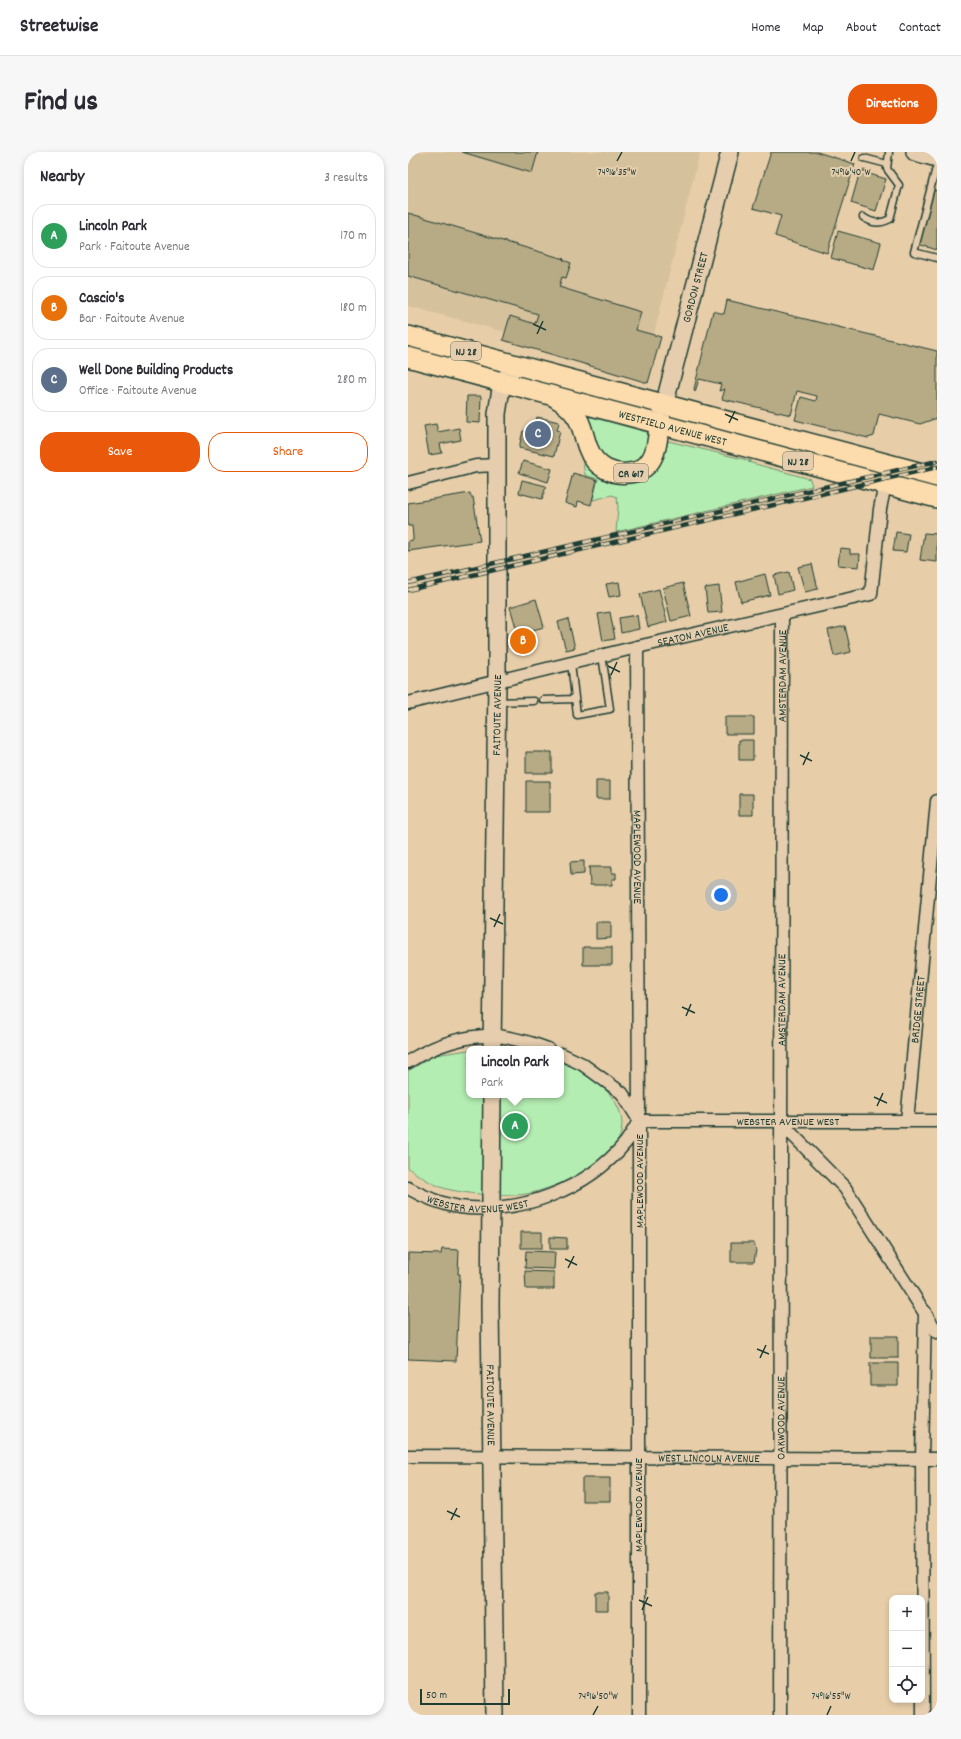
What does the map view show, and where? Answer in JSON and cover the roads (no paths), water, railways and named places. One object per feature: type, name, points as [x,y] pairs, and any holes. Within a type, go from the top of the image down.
[{"type":"main road","name":"WESTFIELD AVENUE WEST","points":[[408,336],[937,477]]},
{"type":"main road","name":"WESTFIELD AVENUE WEST","points":[[408,357],[937,498]]},
{"type":"main road","name":"CR 617","points":[[550,395],[568,407],[578,419],[588,448],[596,462],[602,467],[616,473],[625,474],[639,471],[649,462],[657,445],[660,423]]},
{"type":"street","name":"GORDON STREET","points":[[660,423],[663,404],[730,152]]},
{"type":"street","points":[[915,152],[937,158]]},
{"type":"street","points":[[502,382],[504,378],[514,370],[524,367]]},
{"type":"street","name":"FAITOUTE AVENUE","points":[[492,1043],[497,682],[497,414],[502,382]]},
{"type":"street","points":[[409,481],[476,466],[497,465]]},
{"type":"street","name":"SEATON AVENUE","points":[[408,703],[637,647],[871,594],[880,509],[885,484]]},
{"type":"street","name":"AMSTERDAM AVENUE","points":[[780,1122],[782,615]]},
{"type":"street","name":"MAPLEWOOD AVENUE","points":[[637,647],[639,1715]]},
{"type":"street","name":"BRIDGE STREET","points":[[907,1121],[937,801]]},
{"type":"street","points":[[408,1062],[429,1050],[462,1040],[492,1043],[514,1039],[538,1046]]},
{"type":"street","points":[[564,1055],[582,1064],[622,1092],[639,1121]]},
{"type":"street","name":"FAITOUTE AVENUE","points":[[492,1098],[490,1306],[495,1715]]},
{"type":"street","name":"WEBSTER AVENUE WEST","points":[[408,1188],[445,1204],[473,1208],[491,1208],[529,1202],[547,1196],[583,1179],[614,1155],[627,1141],[639,1121],[937,1121]]},
{"type":"street","points":[[780,1122],[845,1188],[937,1332]]},
{"type":"street","name":"OAKWOOD AVENUE","points":[[780,1122],[780,1715]]},
{"type":"street","points":[[923,1715],[922,1459],[925,1312]]},
{"type":"street","name":"WEST LINCOLN AVENUE","points":[[408,1456],[937,1459]]},
{"type":"lane","points":[[863,217],[872,223],[882,223],[890,219],[899,185],[887,169],[889,152]]},
{"type":"lane","points":[[864,158],[887,164]]},
{"type":"lane","points":[[937,164],[914,252],[937,258]]},
{"type":"lane","points":[[571,663],[577,715],[610,709],[602,656]]},
{"type":"lane","points":[[544,700],[575,699]]},
{"type":"lane","points":[[496,702],[534,701]]},
{"type":"railway","points":[[408,583],[937,461]]},
{"type":"railway","points":[[408,590],[937,467]]},
{"type":"place","name":"Well Done Building Products","points":[[538,434]]},
{"type":"place","name":"Cascio's","points":[[523,641]]},
{"type":"place","name":"Lincoln Park","points":[[515,1126]]}]
